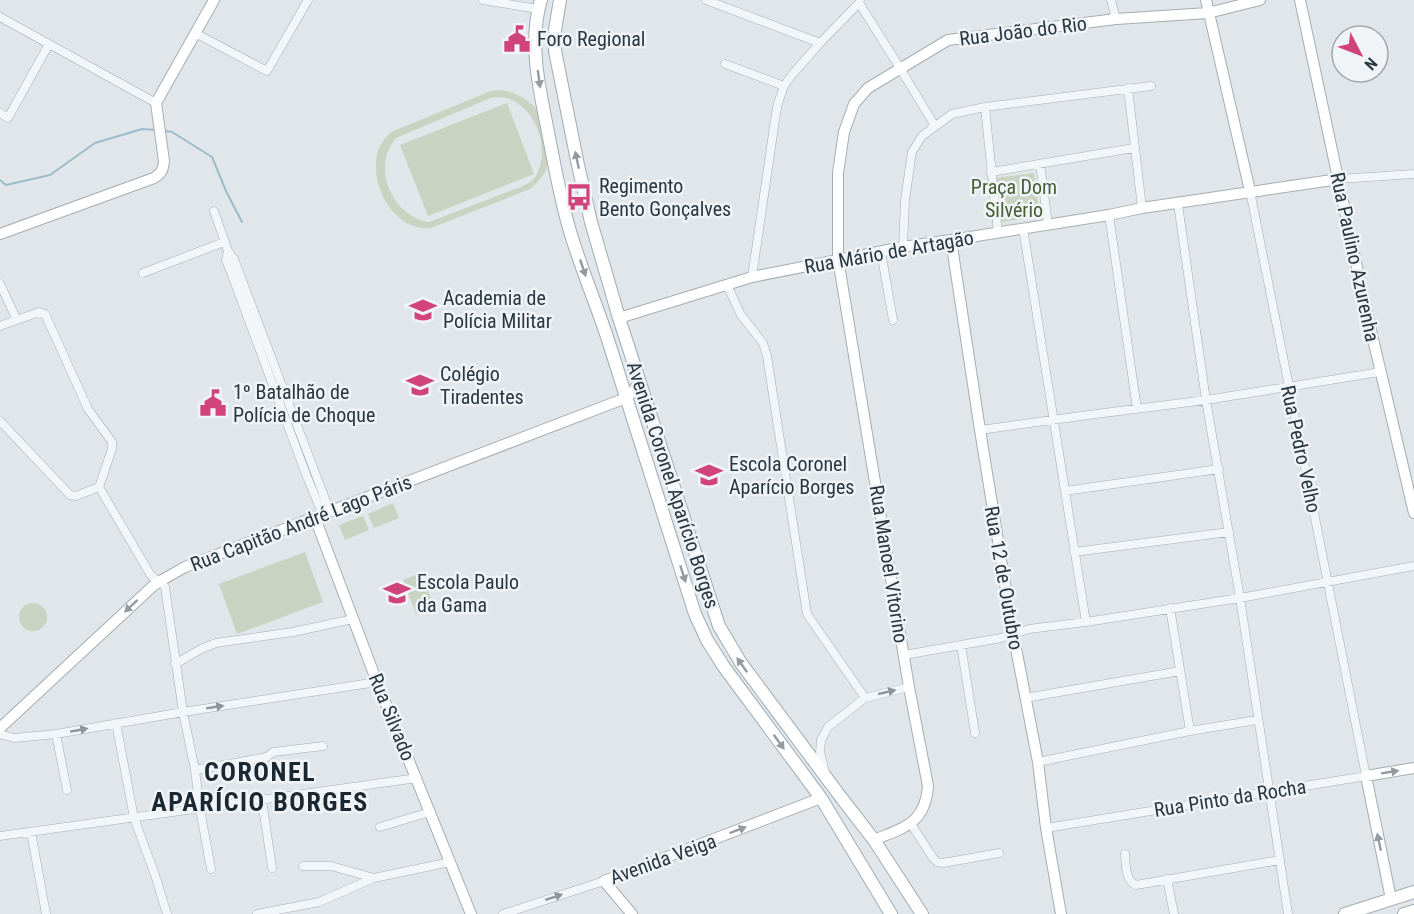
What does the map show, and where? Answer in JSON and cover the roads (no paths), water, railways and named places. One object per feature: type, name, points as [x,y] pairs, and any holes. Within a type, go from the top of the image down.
[{"type":"main road","name":"Avenida Coronel Aparício Borges","points":[[560,0],[555,30],[555,51],[591,222],[619,318],[719,626],[741,663],[874,840],[922,914]]},
{"type":"main road","name":"Avenida Coronel Aparício Borges","points":[[539,5],[536,59],[559,190],[695,614],[707,640],[724,667],[824,803],[891,914]]},
{"type":"main road","points":[[840,796],[914,914]]},
{"type":"main road","points":[[824,803],[898,914]]},
{"type":"main road","points":[[1345,914],[1414,892]]},
{"type":"main road","points":[[1404,914],[1414,911]]},
{"type":"street","points":[[0,234],[160,174],[164,169],[156,103],[214,0]]},
{"type":"street","points":[[195,33],[267,71],[308,0]]},
{"type":"street","points":[[483,0],[539,5]]},
{"type":"street","points":[[706,0],[820,43]]},
{"type":"street","points":[[1111,0],[1116,19]]},
{"type":"street","name":"Rua Pedro Velho","points":[[1206,0],[1250,191],[1391,899]]},
{"type":"street","name":"Rua João do Rio","points":[[838,259],[838,173],[844,132],[854,104],[868,88],[900,68],[948,40],[1116,19],[1208,13],[1260,0]]},
{"type":"street","name":"Rua Paulino Azurenha","points":[[1300,0],[1362,294],[1414,513]]},
{"type":"street","points":[[752,277],[775,120],[784,86],[820,43],[861,1],[935,126]]},
{"type":"street","points":[[0,17],[156,103]]},
{"type":"street","points":[[0,113],[8,118],[49,44]]},
{"type":"street","points":[[725,64],[784,86]]},
{"type":"street","points":[[903,247],[905,200],[912,152],[922,136],[952,114],[985,107],[1151,86]]},
{"type":"street","points":[[1128,88],[1142,208]]},
{"type":"street","points":[[985,107],[998,233]]},
{"type":"street","points":[[991,172],[1134,148]]},
{"type":"street","points":[[1041,164],[1048,224]]},
{"type":"street","name":"Rua Mário de Artagão","points":[[619,318],[752,277],[903,247],[1250,191],[1339,179],[1414,174]]},
{"type":"street","points":[[1178,204],[1206,400],[1240,598],[1288,914]]},
{"type":"street","name":"Rua Silvado","points":[[214,212],[224,242],[234,259],[235,273],[242,293],[320,497],[322,515],[353,619],[471,914]]},
{"type":"street","points":[[1109,215],[1137,410]]},
{"type":"street","points":[[1023,228],[1086,622]]},
{"type":"street","name":"Rua 12 de Outubro","points":[[951,240],[1013,633],[1038,762],[1046,828],[1061,914]]},
{"type":"street","points":[[143,273],[224,242]]},
{"type":"street","points":[[882,252],[893,320]]},
{"type":"street","name":"Rua Manoel Vitorino","points":[[838,259],[909,687],[928,786],[927,799],[911,824]]},
{"type":"street","points":[[0,285],[17,320]]},
{"type":"street","points":[[727,285],[741,315],[763,343],[767,356],[807,614],[866,698]]},
{"type":"street","points":[[0,326],[39,312],[45,314],[88,409],[112,442],[99,487],[153,579],[165,587],[183,712],[211,869]]},
{"type":"street","points":[[980,430],[1206,400],[1380,372]]},
{"type":"street","name":"Rua Capitão André Lago Páris","points":[[0,728],[159,582],[185,567],[626,398],[640,381]]},
{"type":"street","points":[[0,421],[70,495],[76,496],[99,487]]},
{"type":"street","points":[[1065,491],[1219,469]]},
{"type":"street","points":[[1074,552],[1229,532]]},
{"type":"street","points":[[904,656],[1001,638],[1029,629],[1240,598],[1414,567]]},
{"type":"street","points":[[1170,608],[1190,731]]},
{"type":"street","points":[[176,664],[216,643],[293,632],[353,619]]},
{"type":"street","points":[[961,645],[975,733]]},
{"type":"street","points":[[1025,698],[1180,671]]},
{"type":"street","points":[[0,734],[14,738],[56,734],[377,682]]},
{"type":"street","points":[[827,780],[820,752],[821,740],[828,727],[866,698],[909,687]]},
{"type":"street","points":[[1038,762],[1190,731],[1257,720]]},
{"type":"street","points":[[116,723],[134,818],[167,914]]},
{"type":"street","points":[[56,734],[67,790]]},
{"type":"street","points":[[195,770],[267,757],[273,752],[323,746]]},
{"type":"street","name":"Rua Pinto da Rocha","points":[[1046,828],[1414,768]]},
{"type":"street","points":[[0,836],[417,778]]},
{"type":"street","points":[[262,800],[272,867]]},
{"type":"street","name":"Avenida Veiga","points":[[503,914],[824,803]]},
{"type":"street","points":[[380,827],[430,812]]},
{"type":"street","points":[[874,840],[911,824],[938,862],[999,853]]},
{"type":"street","points":[[31,832],[46,914]]},
{"type":"street","points":[[1125,854],[1129,879],[1136,885],[1280,860]]},
{"type":"street","points":[[257,914],[319,902],[374,878],[450,862]]},
{"type":"street","points":[[303,866],[331,866],[374,878]]},
{"type":"street","points":[[1167,879],[1174,914]]},
{"type":"street","points":[[604,880],[632,914]]},
{"type":"waterway","points":[[0,180],[6,185],[50,175],[95,143],[142,129],[156,130]]},
{"type":"waterway","points":[[165,131],[172,132],[212,157],[242,222]]},
{"type":"place","name":"Foro Regional","points":[[517,39]]},
{"type":"place","name":"Regimento Bento Gonçalves","points":[[579,197]]},
{"type":"place","name":"Academia de Polícia Militar","points":[[423,310]]},
{"type":"place","name":"Colégio Tiradentes","points":[[420,385]]},
{"type":"place","name":"1º Batalhão de Polícia de Choque","points":[[213,403]]},
{"type":"place","name":"Escola Coronel Aparício Borges","points":[[709,475]]},
{"type":"place","name":"Escola Paulo da Gama","points":[[397,593]]},
{"type":"district","name":"CORONEL APARÍCIO BORGES","points":[[260,787]]},
{"type":"park label","name":"Praça Dom Silvério","points":[[1014,198]]}]
